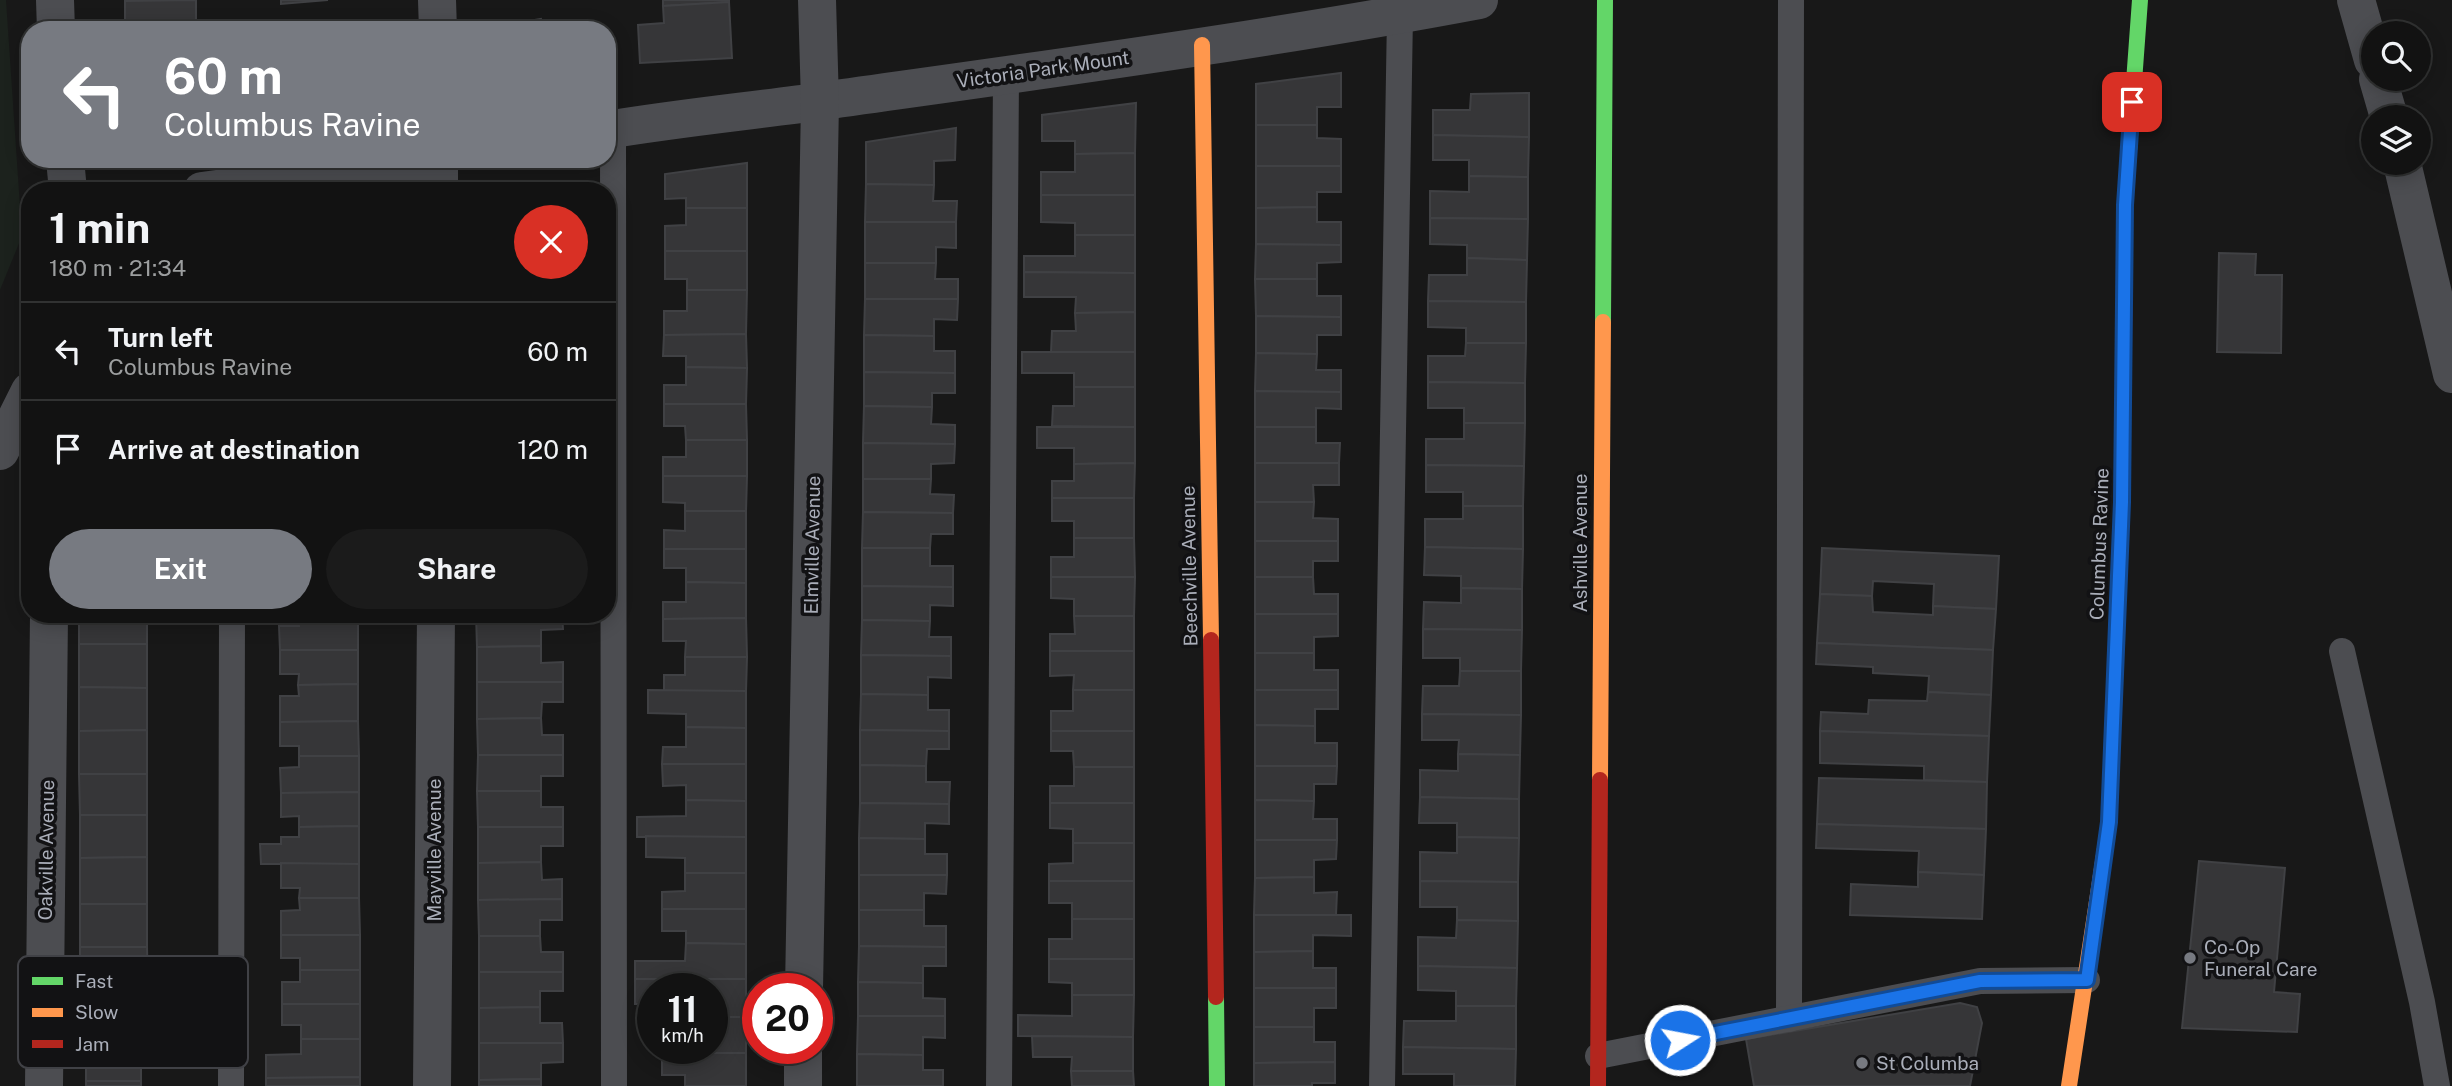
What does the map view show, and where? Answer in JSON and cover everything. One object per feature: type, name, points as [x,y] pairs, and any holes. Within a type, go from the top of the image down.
[{"type":"street","points":[[55,0],[56,21]]},
{"type":"street","points":[[438,0],[438,21]]},
{"type":"street","name":"Elmville Avenue","points":[[804,973],[820,102],[817,0]]},
{"type":"street","name":"Victoria Park Mount","points":[[616,129],[1202,46],[1479,0]]},
{"type":"street","name":"Ashville Avenue","points":[[1598,1086],[1605,0]]},
{"type":"street","name":"Columbus Ravine","points":[[2069,1086],[2109,822],[2122,502],[2125,205],[2140,0]]},
{"type":"street","points":[[2356,0],[2362,21]]},
{"type":"street","name":"Beechville Avenue","points":[[1202,46],[1217,1086]]},
{"type":"street","points":[[273,182],[374,168]]},
{"type":"street","points":[[2405,175],[2452,373]]},
{"type":"street","points":[[0,452],[21,409]]},
{"type":"street","name":"Oakville Avenue","points":[[45,956],[49,623]]},
{"type":"street","name":"Mayville Avenue","points":[[432,1086],[436,623]]},
{"type":"street","points":[[803,1064],[803,1086]]},
{"type":"street","name":"Oakville Avenue","points":[[44,1068],[44,1086]]},
{"type":"lane","points":[[1789,1019],[1791,0]]},
{"type":"lane","points":[[1382,1086],[1400,15]]},
{"type":"lane","points":[[999,1086],[1006,75]]},
{"type":"lane","points":[[232,623],[232,956]]},
{"type":"lane","points":[[612,623],[614,1086]]},
{"type":"lane","points":[[2343,651],[2422,1002],[2437,1086]]},
{"type":"lane","points":[[1598,1056],[1980,981],[2087,980]]},
{"type":"lane","points":[[232,1068],[232,1086]]},
{"type":"shaded area","points":[[0,0],[6,0],[21,238],[0,290]]},
{"type":"building","points":[[196,0],[196,21],[117,21],[125,20],[125,1]]},
{"type":"building","points":[[281,0],[328,0],[281,4]]},
{"type":"building","points":[[663,0],[729,0],[729,2],[663,6]]},
{"type":"building","points":[[729,2],[732,58],[640,63],[638,25],[664,23],[663,6]]},
{"type":"building","points":[[1341,73],[1341,107],[1317,107],[1317,125],[1256,125],[1256,84]]},
{"type":"building","points":[[1529,93],[1529,137],[1433,135],[1433,110],[1470,110],[1471,94]]},
{"type":"building","points":[[1136,103],[1135,153],[1075,154],[1075,141],[1042,141],[1042,115]]},
{"type":"building","points":[[1256,125],[1317,125],[1317,138],[1341,139],[1341,166],[1256,166]]},
{"type":"building","points":[[956,128],[955,160],[934,161],[934,185],[866,184],[866,142]]},
{"type":"building","points":[[1433,135],[1529,137],[1528,177],[1469,176],[1469,160],[1433,160]]},
{"type":"building","points":[[1135,153],[1135,195],[1041,195],[1041,172],[1075,172],[1075,154]]},
{"type":"building","points":[[747,163],[747,208],[686,208],[686,198],[665,199],[665,174]]},
{"type":"building","points":[[1256,166],[1341,166],[1341,192],[1317,192],[1317,207],[1256,208]]},
{"type":"building","points":[[1469,176],[1528,177],[1528,219],[1430,218],[1430,191],[1469,192]]},
{"type":"building","points":[[866,184],[934,185],[933,201],[957,201],[956,222],[865,222]]},
{"type":"building","points":[[1041,195],[1135,195],[1135,235],[1075,235],[1075,223],[1041,222]]},
{"type":"building","points":[[1317,207],[1317,222],[1341,222],[1341,245],[1256,244],[1256,208]]},
{"type":"building","points":[[686,208],[747,208],[747,251],[665,251],[665,226],[686,225]]},
{"type":"building","points":[[1430,218],[1528,219],[1527,260],[1467,258],[1467,245],[1430,244]]},
{"type":"building","points":[[865,222],[956,222],[956,248],[936,247],[936,263],[865,263]]},
{"type":"building","points":[[1075,235],[1135,235],[1135,273],[1024,272],[1024,256],[1075,256]]},
{"type":"building","points":[[1256,244],[1341,245],[1341,262],[1317,263],[1317,279],[1255,279]]},
{"type":"building","points":[[665,251],[747,251],[747,290],[687,290],[687,279],[665,279]]},
{"type":"building","points":[[2219,253],[2256,254],[2255,275],[2282,275],[2281,353],[2217,352]]},
{"type":"building","points":[[1467,258],[1527,260],[1526,302],[1428,301],[1429,275],[1467,275]]},
{"type":"building","points":[[865,263],[936,263],[935,279],[958,279],[958,299],[865,299]]},
{"type":"building","points":[[1024,272],[1135,273],[1135,312],[1075,313],[1076,297],[1024,297]]},
{"type":"building","points":[[1255,279],[1317,279],[1317,296],[1341,296],[1341,317],[1256,316]]},
{"type":"building","points":[[687,290],[747,290],[746,334],[664,335],[664,311],[687,311]]},
{"type":"building","points":[[865,299],[958,299],[957,320],[934,319],[934,336],[864,335]]},
{"type":"building","points":[[1428,301],[1526,302],[1526,343],[1466,343],[1466,328],[1428,327]]},
{"type":"building","points":[[1135,312],[1135,352],[1051,352],[1052,331],[1076,331],[1075,313]]},
{"type":"building","points":[[1256,316],[1341,317],[1341,335],[1317,335],[1317,354],[1256,353]]},
{"type":"building","points":[[746,334],[747,368],[686,367],[686,356],[663,356],[664,335]]},
{"type":"building","points":[[864,335],[934,336],[934,351],[955,351],[955,373],[864,372]]},
{"type":"building","points":[[1466,343],[1526,343],[1525,383],[1428,382],[1428,356],[1465,356]]},
{"type":"building","points":[[1022,352],[1135,352],[1135,387],[1074,387],[1074,373],[1022,373]]},
{"type":"building","points":[[1256,353],[1317,354],[1316,370],[1341,370],[1341,392],[1255,391]]},
{"type":"building","points":[[686,367],[747,368],[746,404],[664,404],[664,385],[686,385]]},
{"type":"building","points":[[864,372],[955,373],[955,393],[932,393],[932,407],[864,406]]},
{"type":"building","points":[[1428,382],[1525,383],[1525,423],[1464,423],[1464,408],[1428,408]]},
{"type":"building","points":[[1074,387],[1135,387],[1135,427],[1052,426],[1053,406],[1074,406]]},
{"type":"building","points":[[1255,391],[1341,392],[1341,409],[1316,408],[1316,427],[1255,427]]},
{"type":"building","points":[[664,404],[746,404],[747,440],[686,440],[685,426],[664,426]]},
{"type":"building","points":[[864,406],[932,407],[931,424],[955,425],[955,444],[863,443]]},
{"type":"building","points":[[1464,423],[1525,423],[1524,466],[1426,465],[1426,439],[1464,439]]},
{"type":"building","points":[[1037,427],[1135,427],[1135,463],[1074,464],[1074,448],[1037,448]]},
{"type":"building","points":[[1255,427],[1316,427],[1316,443],[1340,443],[1339,463],[1255,463]]},
{"type":"building","points":[[686,440],[747,440],[747,476],[663,476],[663,457],[686,457]]},
{"type":"building","points":[[863,443],[955,444],[954,463],[931,464],[931,479],[863,479]]},
{"type":"building","points":[[1135,463],[1134,498],[1052,498],[1052,481],[1074,481],[1074,464]]},
{"type":"building","points":[[1255,463],[1339,463],[1339,485],[1313,485],[1314,502],[1255,502]]},
{"type":"building","points":[[1426,465],[1524,466],[1523,506],[1463,506],[1463,492],[1426,492]]},
{"type":"building","points":[[663,476],[747,476],[746,511],[685,511],[685,503],[663,502]]},
{"type":"building","points":[[863,479],[931,479],[930,494],[954,495],[953,513],[863,512]]},
{"type":"building","points":[[1052,498],[1134,498],[1134,538],[1074,538],[1074,521],[1052,521]]},
{"type":"building","points":[[1255,502],[1314,502],[1313,518],[1338,519],[1338,541],[1255,541]]},
{"type":"building","points":[[1463,506],[1523,506],[1523,549],[1425,547],[1425,519],[1463,519]]},
{"type":"building","points":[[685,511],[746,511],[746,549],[664,549],[664,530],[685,531]]},
{"type":"building","points":[[863,512],[953,513],[953,534],[931,534],[930,548],[862,548]]},
{"type":"building","points":[[1074,538],[1134,538],[1135,577],[1051,577],[1051,557],[1074,557]]},
{"type":"building","points":[[1255,541],[1338,541],[1338,561],[1313,561],[1313,577],[1255,577]]},
{"type":"building","points":[[1425,547],[1523,549],[1522,589],[1461,588],[1461,576],[1424,575]]},
{"type":"building","points":[[862,548],[930,548],[930,566],[953,566],[953,587],[862,586]]},
{"type":"building","points":[[1822,548],[1999,556],[1996,609],[1933,606],[1934,584],[1873,581],[1872,596],[1820,594]]},
{"type":"building","points":[[664,549],[746,549],[746,583],[686,582],[686,568],[664,568]]},
{"type":"building","points":[[1051,577],[1135,577],[1134,616],[1074,616],[1074,599],[1051,598]]},
{"type":"building","points":[[1255,577],[1313,577],[1314,594],[1338,594],[1338,614],[1255,614]]},
{"type":"building","points":[[686,582],[746,583],[746,618],[663,619],[663,602],[686,602]]},
{"type":"building","points":[[862,586],[953,587],[953,606],[930,605],[930,621],[862,620]]},
{"type":"building","points":[[1461,588],[1522,589],[1522,630],[1423,629],[1424,602],[1461,603]]},
{"type":"building","points":[[1820,594],[1872,596],[1873,612],[1933,615],[1933,606],[1996,609],[1993,650],[1817,643]]},
{"type":"building","points":[[1255,614],[1338,614],[1338,636],[1314,637],[1314,653],[1255,653]]},
{"type":"building","points":[[1074,616],[1134,616],[1134,651],[1050,651],[1050,634],[1075,634]]},
{"type":"building","points":[[746,618],[747,657],[685,657],[686,641],[663,641],[663,619]]},
{"type":"building","points":[[862,620],[930,621],[929,637],[951,637],[951,656],[861,655]]},
{"type":"building","points":[[79,623],[147,623],[147,644],[79,644]]},
{"type":"building","points":[[299,623],[358,623],[358,650],[280,650],[279,626],[299,626]]},
{"type":"building","points":[[476,623],[563,623],[563,629],[541,630],[541,646],[477,647]]},
{"type":"building","points":[[1423,629],[1522,630],[1521,671],[1460,671],[1460,658],[1423,658]]},
{"type":"building","points":[[1817,643],[1993,650],[1991,695],[1928,692],[1929,676],[1873,673],[1873,667],[1816,664]]},
{"type":"building","points":[[79,644],[147,644],[147,688],[79,687]]},
{"type":"building","points":[[541,646],[541,663],[563,662],[563,682],[477,682],[477,647]]},
{"type":"building","points":[[280,650],[358,650],[358,684],[298,685],[299,674],[280,674]]},
{"type":"building","points":[[1050,651],[1134,651],[1134,690],[1073,690],[1074,675],[1050,676]]},
{"type":"building","points":[[1255,653],[1314,653],[1314,670],[1338,670],[1338,690],[1255,690]]},
{"type":"building","points":[[861,655],[951,656],[951,678],[928,677],[928,695],[861,694]]},
{"type":"building","points":[[685,657],[747,657],[746,691],[664,691],[664,675],[685,675]]},
{"type":"building","points":[[1460,671],[1521,671],[1521,715],[1422,714],[1423,686],[1459,686]]},
{"type":"building","points":[[477,682],[563,682],[563,702],[542,702],[541,718],[477,719]]},
{"type":"building","points":[[358,684],[358,721],[280,722],[280,696],[299,696],[298,685]]},
{"type":"building","points":[[79,687],[147,688],[147,730],[79,731]]},
{"type":"building","points":[[648,690],[746,691],[746,728],[686,727],[686,714],[648,713]]},
{"type":"building","points":[[1073,690],[1134,690],[1134,731],[1051,731],[1051,711],[1073,711]]},
{"type":"building","points":[[1255,690],[1338,690],[1338,709],[1315,709],[1315,726],[1255,725]]},
{"type":"building","points":[[1928,692],[1991,695],[1989,736],[1820,731],[1821,712],[1868,714],[1869,700],[1927,701]]},
{"type":"building","points":[[861,694],[928,695],[928,710],[949,710],[949,731],[860,730]]},
{"type":"building","points":[[1422,714],[1521,715],[1520,755],[1458,754],[1459,740],[1422,740]]},
{"type":"building","points":[[541,718],[542,735],[563,735],[563,755],[478,755],[477,719]]},
{"type":"building","points":[[358,721],[359,756],[299,756],[299,746],[280,746],[280,722]]},
{"type":"building","points":[[1255,725],[1315,726],[1315,743],[1337,743],[1337,766],[1255,766]]},
{"type":"building","points":[[686,727],[746,728],[746,764],[662,764],[663,747],[686,747]]},
{"type":"building","points":[[147,730],[147,774],[79,774],[79,731]]},
{"type":"building","points":[[860,730],[949,731],[949,749],[927,749],[926,766],[860,765]]},
{"type":"building","points":[[1051,731],[1134,731],[1134,767],[1074,767],[1073,751],[1051,751]]},
{"type":"building","points":[[1820,731],[1989,736],[1987,782],[1924,780],[1924,766],[1820,763]]},
{"type":"building","points":[[1458,754],[1520,755],[1519,799],[1420,797],[1420,770],[1458,771]]},
{"type":"building","points":[[478,755],[563,755],[563,776],[541,776],[541,791],[477,791]]},
{"type":"building","points":[[299,756],[359,756],[359,792],[281,793],[280,768],[299,767]]},
{"type":"building","points":[[662,764],[746,764],[746,801],[686,800],[686,785],[663,786]]},
{"type":"building","points":[[860,765],[926,766],[926,782],[950,782],[949,804],[860,803]]},
{"type":"building","points":[[1255,766],[1337,766],[1336,784],[1314,784],[1314,801],[1255,800]]},
{"type":"building","points":[[1074,767],[1134,767],[1134,803],[1050,803],[1050,786],[1074,786]]},
{"type":"building","points":[[79,774],[147,774],[147,815],[80,815]]},
{"type":"building","points":[[1819,778],[1987,782],[1986,829],[1817,824]]},
{"type":"building","points":[[477,791],[541,791],[541,807],[563,807],[563,827],[478,827]]},
{"type":"building","points":[[359,792],[359,826],[299,827],[299,816],[281,817],[281,793]]},
{"type":"building","points":[[1420,797],[1519,799],[1519,838],[1457,837],[1457,823],[1419,823]]},
{"type":"building","points":[[686,800],[746,801],[746,837],[637,837],[637,817],[686,816]]},
{"type":"building","points":[[1255,800],[1314,801],[1313,819],[1337,819],[1337,840],[1255,840]]},
{"type":"building","points":[[860,803],[949,804],[949,824],[925,823],[925,839],[859,838]]},
{"type":"building","points":[[1050,803],[1134,803],[1134,843],[1073,843],[1073,829],[1050,828]]},
{"type":"building","points":[[80,815],[147,815],[147,857],[80,858]]},
{"type":"building","points":[[1817,824],[1986,829],[1984,875],[1918,872],[1919,851],[1816,848]]},
{"type":"building","points":[[359,826],[359,864],[261,864],[260,844],[281,844],[281,837],[299,837],[299,827]]},
{"type":"building","points":[[478,827],[563,827],[563,846],[541,846],[541,862],[478,863]]},
{"type":"building","points":[[646,836],[746,837],[746,873],[685,873],[685,858],[646,857]]},
{"type":"building","points":[[1457,837],[1519,838],[1518,882],[1420,881],[1420,852],[1457,853]]},
{"type":"building","points":[[859,838],[925,839],[925,854],[947,854],[947,875],[859,875]]},
{"type":"building","points":[[1255,840],[1337,840],[1336,859],[1314,860],[1314,877],[1255,878]]},
{"type":"building","points":[[1073,843],[1134,843],[1134,881],[1049,881],[1049,864],[1073,863]]},
{"type":"building","points":[[147,857],[147,904],[80,904],[80,858]]},
{"type":"building","points":[[2199,861],[2285,868],[2274,992],[2300,994],[2297,1032],[2182,1028]]},
{"type":"building","points":[[541,862],[542,880],[562,879],[562,899],[478,900],[478,863]]},
{"type":"building","points":[[281,863],[359,864],[359,898],[299,898],[300,888],[281,888]]},
{"type":"building","points":[[1918,872],[1984,875],[1982,919],[1850,915],[1851,884],[1918,887]]},
{"type":"building","points":[[685,873],[746,873],[746,909],[662,909],[662,892],[685,891]]},
{"type":"building","points":[[859,875],[947,875],[946,894],[924,893],[924,910],[859,910]]},
{"type":"building","points":[[1314,877],[1314,893],[1337,892],[1336,915],[1254,915],[1255,878]]},
{"type":"building","points":[[1049,881],[1134,881],[1134,919],[1072,919],[1072,903],[1049,903]]},
{"type":"building","points":[[1420,881],[1518,882],[1518,921],[1457,920],[1457,907],[1420,907]]},
{"type":"building","points":[[299,898],[359,898],[360,935],[281,935],[281,911],[300,910]]},
{"type":"building","points":[[562,899],[562,920],[540,920],[540,936],[479,936],[478,900]]},
{"type":"building","points":[[80,904],[147,904],[147,947],[80,947]]},
{"type":"building","points":[[662,909],[746,909],[746,944],[686,943],[686,931],[662,931]]},
{"type":"building","points":[[859,910],[924,910],[924,926],[946,926],[946,947],[859,946]]},
{"type":"building","points":[[1254,915],[1351,915],[1351,936],[1313,935],[1313,951],[1254,952]]},
{"type":"building","points":[[1072,919],[1134,919],[1134,959],[1049,959],[1049,939],[1072,939]]},
{"type":"building","points":[[1457,920],[1518,921],[1517,968],[1418,966],[1418,937],[1456,938]]},
{"type":"building","points":[[281,935],[360,935],[360,970],[300,970],[300,958],[281,958]]},
{"type":"building","points":[[479,936],[540,936],[541,952],[563,952],[563,972],[479,972]]},
{"type":"building","points":[[686,943],[746,944],[746,973],[742,973],[742,979],[728,979],[728,973],[637,973],[635,979],[635,961],[685,961]]},
{"type":"building","points":[[859,946],[946,947],[946,966],[923,966],[923,983],[858,982]]},
{"type":"building","points":[[80,947],[147,947],[147,956],[80,956]]},
{"type":"building","points":[[1313,951],[1313,968],[1336,968],[1336,988],[1254,988],[1254,952]]},
{"type":"building","points":[[1049,959],[1134,959],[1134,995],[1072,995],[1072,983],[1049,982]]},
{"type":"building","points":[[1418,966],[1517,968],[1516,1006],[1456,1006],[1456,991],[1418,990]]},
{"type":"building","points":[[300,970],[360,970],[360,1004],[282,1004],[282,982],[300,982]]},
{"type":"building","points":[[479,972],[563,972],[563,991],[540,991],[540,1007],[479,1008]]},
{"type":"building","points":[[635,979],[637,979],[637,1004]]},
{"type":"building","points":[[728,979],[742,979],[742,1017],[728,1017]]},
{"type":"building","points":[[858,982],[923,983],[923,998],[945,999],[945,1016],[858,1016]]},
{"type":"building","points":[[1254,988],[1336,988],[1336,1008],[1314,1008],[1314,1027],[1254,1027]]},
{"type":"building","points":[[1072,995],[1134,995],[1133,1037],[1018,1036],[1018,1015],[1072,1016]]},
{"type":"building","name":"St Columba","points":[[1960,1003],[1977,1007],[1982,1023],[1970,1086],[1754,1086],[1746,1039]]},
{"type":"building","points":[[282,1004],[360,1004],[360,1039],[301,1039],[301,1025],[282,1025]]},
{"type":"building","points":[[1456,1006],[1516,1006],[1516,1049],[1403,1047],[1404,1021],[1456,1021]]},
{"type":"building","points":[[540,1007],[540,1023],[562,1023],[563,1043],[479,1043],[479,1008]]},
{"type":"building","points":[[858,1016],[945,1016],[945,1038],[923,1037],[923,1055],[857,1054]]},
{"type":"building","points":[[728,1017],[742,1017],[742,1053],[728,1053]]},
{"type":"building","points":[[1254,1027],[1314,1027],[1314,1042],[1335,1042],[1335,1062],[1254,1063]]},
{"type":"building","points":[[1032,1036],[1133,1037],[1133,1071],[1071,1071],[1072,1057],[1033,1057]]},
{"type":"building","points":[[301,1039],[360,1039],[360,1077],[266,1078],[266,1055],[301,1054]]},
{"type":"building","points":[[479,1043],[563,1043],[563,1062],[541,1063],[541,1079],[479,1080]]},
{"type":"building","points":[[1403,1047],[1516,1049],[1515,1086],[1454,1086],[1454,1074],[1403,1074]]},
{"type":"building","points":[[728,1053],[742,1053],[742,1064],[746,1064],[746,1086],[685,1086],[685,1075],[662,1075],[662,1064],[728,1064]]},
{"type":"building","points":[[857,1054],[923,1055],[923,1070],[943,1070],[943,1086],[857,1086]]},
{"type":"building","points":[[1335,1062],[1335,1083],[1312,1083],[1312,1086],[1254,1086],[1254,1063]]},
{"type":"building","points":[[86,1068],[141,1068],[141,1081],[86,1081]]},
{"type":"building","points":[[1071,1071],[1133,1071],[1134,1086],[1072,1086]]},
{"type":"building","points":[[360,1077],[360,1086],[266,1086],[266,1078]]},
{"type":"building","points":[[541,1079],[541,1086],[479,1086],[479,1080]]},
{"type":"building","points":[[86,1081],[141,1081],[141,1086],[86,1086]]},
{"type":"traffic: fast","points":[[1603,322],[1605,0]]},
{"type":"traffic: fast","points":[[2125,246],[2125,205],[2140,0]]},
{"type":"traffic: fast","points":[[1216,997],[1217,1086]]},
{"type":"traffic: slow","points":[[1202,45],[1211,640]]},
{"type":"traffic: slow","points":[[1600,780],[1603,322]]},
{"type":"traffic: slow","points":[[2069,1086],[2109,822],[2117,621]]},
{"type":"traffic: jam","points":[[2117,621],[2122,502],[2125,246]]},
{"type":"traffic: jam","points":[[1211,640],[1216,997]]},
{"type":"traffic: jam","points":[[1598,1086],[1600,780]]},
{"type":"place","name":"Co-Op Funeral Care","points":[[2190,958]]},
{"type":"place","name":"St Columba","points":[[1862,1063]]},
{"type":"route","points":[[1680,1040],[1980,981],[2087,980],[2109,822],[2122,502],[2125,205],[2132,102]]}]
